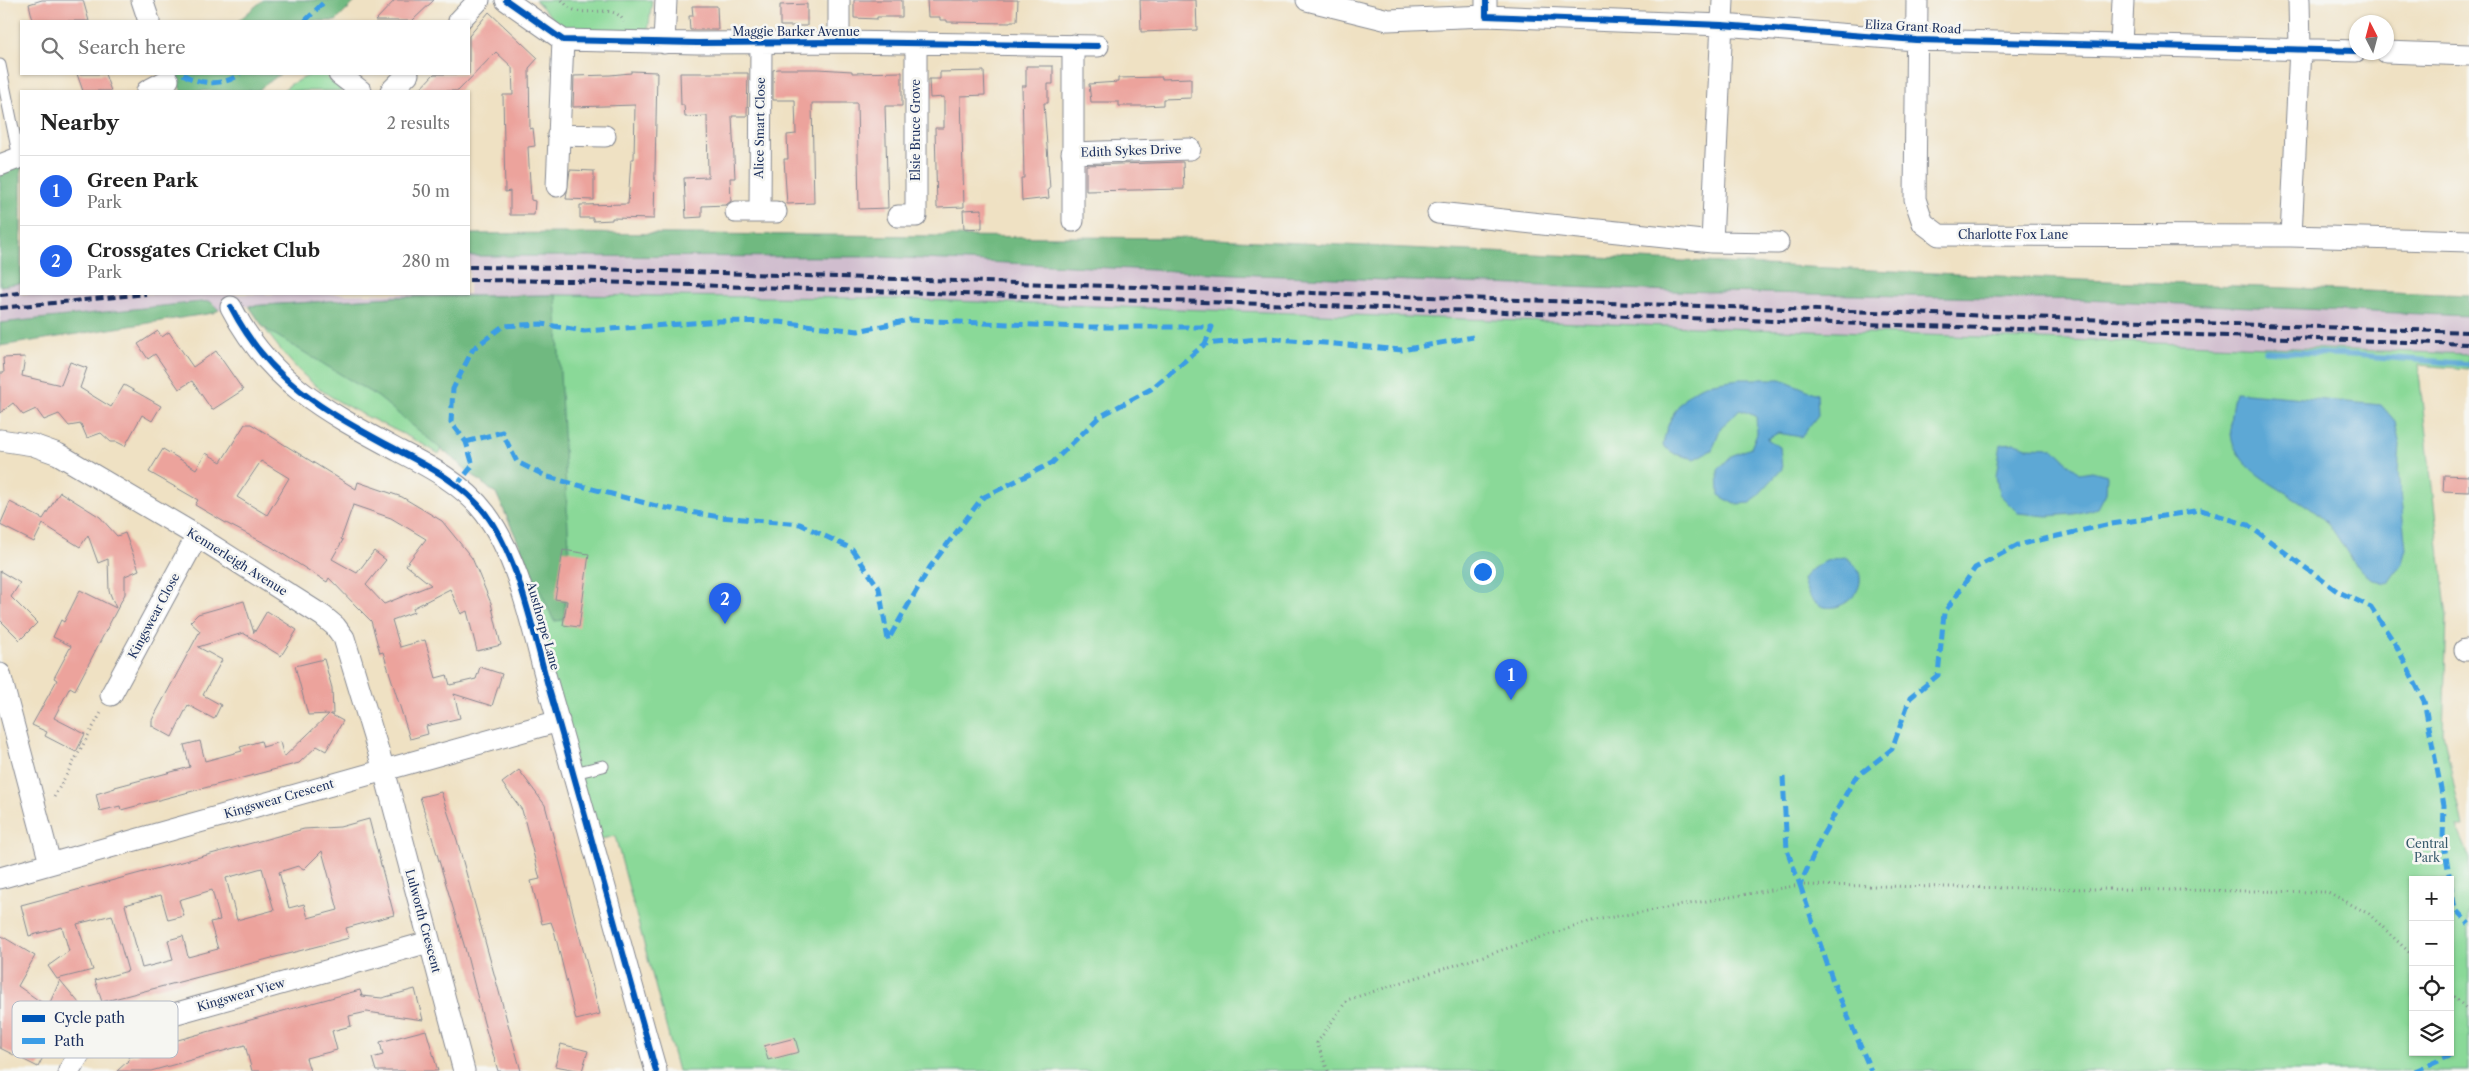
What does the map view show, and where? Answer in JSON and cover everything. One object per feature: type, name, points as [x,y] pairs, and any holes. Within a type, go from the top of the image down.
[{"type":"street","points":[[142,0],[149,20]]},
{"type":"street","points":[[460,20],[479,0]]},
{"type":"street","points":[[506,0],[563,40],[557,186]]},
{"type":"street","points":[[664,42],[666,0]]},
{"type":"street","points":[[838,0],[839,42]]},
{"type":"street","name":"Eliza Grant Road","points":[[1307,0],[1388,20],[1486,8],[1916,40],[2349,50]]},
{"type":"street","points":[[1712,242],[1723,0]]},
{"type":"street","name":"Charlotte Fox Lane","points":[[1917,0],[1915,199],[1923,223],[1939,235],[2291,236],[2469,241]]},
{"type":"street","points":[[2121,45],[2123,0]]},
{"type":"street","points":[[2291,236],[2300,48],[2300,0]]},
{"type":"street","name":"Maggie Barker Avenue","points":[[563,40],[761,44],[839,42],[1098,46]]},
{"type":"street","name":"Alice Smart Close","points":[[736,212],[768,212],[761,44]]},
{"type":"street","name":"Elsie Bruce Grove","points":[[916,44],[916,216]]},
{"type":"street","name":"Edith Sykes Drive","points":[[1072,222],[1073,45]]},
{"type":"street","points":[[2394,52],[2469,55]]},
{"type":"street","points":[[340,75],[360,90]]},
{"type":"street","points":[[392,90],[407,75]]},
{"type":"street","points":[[149,90],[168,82]]},
{"type":"street","points":[[558,135],[605,136]]},
{"type":"street","name":"Edith Sykes Drive","points":[[1072,153],[1190,150]]},
{"type":"street","points":[[1438,213],[1712,242],[1778,243]]},
{"type":"street","name":"Austhorpe Lane","points":[[231,307],[242,328],[261,355],[292,387],[348,423],[443,475],[484,511],[509,551],[574,773],[656,1071]]},
{"type":"street","name":"Kennerleigh Avenue","points":[[0,440],[33,445],[58,454],[197,536],[335,626],[344,638],[350,653],[384,770]]},
{"type":"street","name":"Kingswear Close","points":[[111,695],[197,536]]},
{"type":"street","points":[[0,674],[50,863]]},
{"type":"street","name":"Kingswear Crescent","points":[[0,878],[559,721]]},
{"type":"street","name":"Lulworth Crescent","points":[[384,770],[464,1071]]},
{"type":"street","name":"Kingswear View","points":[[178,1013],[429,942]]},
{"type":"street","name":"Kingswear View","points":[[69,1071],[77,1058]]},
{"type":"lane","points":[[0,65],[13,160]]},
{"type":"lane","points":[[574,773],[602,766]]},
{"type":"path","points":[[562,0],[575,11],[614,12],[622,17],[626,26],[627,42]]},
{"type":"path","points":[[40,821],[111,695]]},
{"type":"path","points":[[1328,1071],[1317,1043],[1347,1000],[1595,920],[1800,885],[2328,892],[2369,914],[2409,952]]},
{"type":"path","points":[[2454,997],[2469,1011]]},
{"type":"shaded area","points":[[470,256],[882,257],[1256,275],[1673,291],[2084,300],[2469,316],[2469,354],[862,298],[556,295],[394,297],[249,306],[219,310],[210,301],[0,323],[0,286],[20,283],[20,295],[470,295]]},
{"type":"green space","points":[[263,0],[357,0],[337,20],[239,20]]},
{"type":"green space","points":[[535,0],[652,0],[648,32],[565,31]]},
{"type":"green space","points":[[175,75],[279,75],[258,90],[181,90]]},
{"type":"green space","points":[[310,75],[330,75],[327,78],[342,90],[283,90]]},
{"type":"green space","points":[[20,163],[20,283],[0,286],[0,173]]},
{"type":"green space","points":[[470,234],[1195,238],[2083,280],[2469,295],[2469,316],[2084,300],[1673,291],[1256,275],[882,257],[470,256]]},
{"type":"green space","name":"Central Park","points":[[556,295],[862,298],[2469,354],[2469,369],[2418,365],[2447,617],[2443,733],[2463,827],[2457,827],[2469,856],[2469,1071],[678,1071],[615,836],[593,841],[516,574],[531,570],[497,495],[441,449],[439,454],[425,445],[352,409],[312,383],[274,341],[249,306],[394,297]]},
{"type":"green space","points":[[556,295],[569,548],[564,620],[554,621],[497,495],[378,397],[264,328],[249,306],[394,297]]},
{"type":"green space","points":[[210,301],[219,310],[213,313],[0,346],[0,323]]},
{"type":"water","points":[[1739,379],[1781,379],[1817,394],[1818,415],[1801,437],[1778,433],[1767,439],[1780,447],[1782,469],[1751,503],[1734,504],[1719,495],[1718,470],[1731,456],[1751,448],[1757,433],[1756,416],[1740,410],[1721,427],[1712,450],[1695,459],[1675,454],[1663,446],[1670,420],[1679,404],[1685,398],[1704,385]]},
{"type":"water","points":[[2235,392],[2381,405],[2395,421],[2400,445],[2398,472],[2406,549],[2402,563],[2388,583],[2367,575],[2352,559],[2326,522],[2315,512],[2264,479],[2243,460],[2235,448],[2230,427]]},
{"type":"water","points":[[2016,443],[2027,447],[2053,448],[2079,473],[2092,471],[2107,475],[2106,493],[2098,508],[2074,514],[2047,516],[2018,513],[1999,494],[1996,476],[2001,444]]},
{"type":"water","points":[[1845,557],[1857,569],[1860,581],[1856,593],[1846,602],[1834,607],[1822,606],[1810,597],[1803,579],[1821,563]]},
{"type":"building","points":[[42,0],[83,0],[89,20],[33,20],[29,4]]},
{"type":"building","points":[[395,0],[434,0],[413,20],[376,20]]},
{"type":"building","points":[[854,0],[902,0],[902,17],[854,18]]},
{"type":"building","points":[[927,0],[1018,0],[1017,21],[1011,21],[1010,23],[947,22],[947,20],[940,20],[940,17],[928,17]]},
{"type":"building","points":[[1140,0],[1196,0],[1197,30],[1141,32]]},
{"type":"building","points":[[807,4],[807,26],[780,26],[780,5]]},
{"type":"building","points":[[692,6],[717,6],[718,30],[690,30],[689,16],[693,16]]},
{"type":"building","points":[[489,12],[538,58],[529,68],[530,129],[533,128],[535,146],[528,147],[531,200],[535,201],[534,215],[510,215],[510,191],[505,192],[503,95],[513,95],[512,67],[496,52],[459,90],[419,90],[433,75],[470,75],[470,35]]},
{"type":"building","points":[[1026,66],[1053,66],[1053,84],[1048,84],[1048,103],[1044,103],[1050,189],[1048,189],[1049,198],[1022,201],[1021,178],[1024,178],[1022,86],[1026,86]]},
{"type":"building","points":[[818,69],[852,71],[852,73],[902,72],[902,106],[885,106],[888,208],[859,209],[857,103],[812,103],[814,203],[787,204],[784,159],[788,159],[787,135],[796,134],[795,100],[773,100],[773,70]]},
{"type":"building","points":[[631,71],[657,72],[654,219],[612,218],[612,220],[593,221],[593,218],[580,218],[580,205],[628,204],[631,159],[634,159],[635,105],[573,107],[574,76],[610,75],[631,73]]},
{"type":"building","points":[[984,71],[985,95],[961,96],[964,207],[937,208],[935,128],[944,128],[944,97],[930,98],[929,79],[940,79],[940,72]]},
{"type":"building","points":[[680,73],[748,73],[747,116],[732,116],[735,178],[730,178],[731,201],[726,205],[702,206],[702,217],[686,218],[684,178],[708,177],[707,116],[685,117],[684,105],[681,105]]},
{"type":"building","points":[[77,75],[105,75],[111,90],[83,90]]},
{"type":"building","points":[[1162,77],[1162,79],[1191,78],[1191,98],[1163,99],[1163,105],[1143,106],[1119,106],[1119,102],[1091,102],[1089,84],[1118,82],[1118,78]]},
{"type":"building","points":[[1183,162],[1184,189],[1086,191],[1086,165]]},
{"type":"building","points":[[570,170],[594,171],[594,200],[566,199]]},
{"type":"building","points":[[982,209],[982,228],[964,229],[963,210]]},
{"type":"building","points":[[158,331],[162,337],[169,332],[193,367],[216,351],[243,390],[212,410],[192,381],[179,389],[155,354],[148,359],[138,344]]},
{"type":"building","points":[[25,357],[22,376],[61,385],[70,362],[87,368],[80,388],[111,407],[124,385],[161,406],[152,421],[142,415],[125,446],[117,442],[111,442],[101,433],[87,438],[81,424],[69,426],[59,414],[44,420],[36,409],[23,415],[13,403],[0,413],[0,373],[4,373],[3,358]]},
{"type":"building","points":[[245,424],[251,424],[356,489],[358,482],[402,497],[442,521],[472,558],[491,603],[501,645],[477,651],[467,611],[461,614],[450,589],[413,608],[414,612],[392,620],[400,647],[425,640],[436,678],[447,675],[450,685],[476,679],[480,667],[502,674],[492,706],[454,694],[460,718],[426,726],[428,734],[410,739],[383,652],[380,653],[371,621],[329,578],[327,582],[270,546],[195,505],[198,500],[149,472],[163,449],[196,469],[206,453],[221,462]],"holes":[[[261,461],[289,478],[267,515],[237,497]],[[353,505],[391,518],[426,539],[406,565],[431,585],[384,604],[366,585],[386,560],[374,551],[357,573],[332,559],[343,540],[341,539]]]},
{"type":"building","points":[[2444,475],[2469,476],[2469,492],[2443,491]]},
{"type":"building","points":[[60,492],[100,517],[117,536],[125,533],[139,570],[125,576],[125,594],[75,690],[70,687],[54,718],[85,734],[76,752],[45,736],[47,732],[32,725],[57,680],[54,678],[71,646],[53,637],[61,620],[64,622],[80,590],[116,608],[109,591],[108,559],[98,563],[88,535],[80,547],[43,524],[34,542],[0,525],[10,502],[43,519]]},
{"type":"building","points":[[563,550],[589,554],[579,627],[563,625],[567,601],[555,599]]},
{"type":"building","points":[[0,571],[20,583],[11,597],[37,623],[20,640],[0,620]]},
{"type":"building","points":[[244,601],[254,633],[267,611],[297,630],[281,656],[243,633],[198,647],[222,660],[203,695],[221,705],[214,719],[188,705],[172,737],[152,726],[152,720],[200,631],[190,622],[198,614]]},
{"type":"building","points":[[324,659],[332,688],[333,714],[330,714],[343,721],[326,751],[317,746],[299,763],[121,810],[120,806],[100,811],[96,794],[190,767],[184,745],[200,741],[205,761],[242,751],[240,747],[261,741],[263,747],[280,742],[284,757],[329,714],[308,715],[295,666]]},
{"type":"building","points":[[519,770],[545,805],[600,1014],[576,1020],[554,930],[551,922],[542,924],[531,881],[540,879],[522,810],[502,783]]},
{"type":"building","points":[[441,792],[457,840],[521,1071],[498,1071],[484,1023],[465,948],[420,797]]},
{"type":"building","points":[[369,819],[394,915],[346,928],[349,938],[106,1001],[102,1001],[95,980],[128,971],[112,915],[77,924],[93,970],[57,979],[48,966],[69,951],[62,927],[29,936],[21,905],[304,829],[340,827]],"holes":[[[322,851],[338,910],[308,918],[304,904],[289,908],[279,872],[298,866],[304,869]],[[262,868],[274,910],[237,920],[226,878]],[[212,890],[220,920],[210,922],[218,949],[188,957],[183,936],[168,940],[173,960],[142,968],[125,905],[161,895],[168,920],[184,916],[179,900]]]},
{"type":"building","points":[[0,935],[35,956],[18,986],[39,1001],[12,1001],[12,1054],[0,1048]]},
{"type":"building","points":[[60,980],[77,1001],[51,1001]]},
{"type":"building","points":[[415,989],[423,1020],[367,1012],[349,1016],[351,1026],[332,1031],[337,1050],[306,1058],[310,1071],[252,1071],[245,1045],[151,1071],[117,1071],[129,1060],[128,1058],[178,1058],[178,1040],[283,1011],[360,990],[362,996],[382,998]]},
{"type":"building","points":[[426,1030],[438,1071],[376,1071],[372,1058],[383,1055],[380,1042]]},
{"type":"building","points":[[795,1038],[799,1052],[768,1060],[764,1046]]},
{"type":"building","points":[[561,1044],[588,1051],[582,1071],[555,1066]]},
{"type":"building","points":[[20,1058],[42,1058],[38,1067]]},
{"type":"waterway","points":[[2265,351],[2356,355],[2469,364]]},
{"type":"railway","points":[[470,267],[571,268],[2469,332]]},
{"type":"railway","points":[[470,280],[570,281],[2469,344]]},
{"type":"railway","points":[[0,295],[20,293]]},
{"type":"railway","points":[[0,308],[136,295]]},
{"type":"marked path","points":[[306,20],[326,0]]},
{"type":"marked path","points":[[184,75],[189,78],[212,83],[227,81],[238,75]]},
{"type":"marked path","points":[[456,486],[473,465],[466,442],[451,422],[453,389],[473,349],[503,326],[542,324],[584,331],[720,321],[779,322],[858,331],[909,320],[1084,327],[1212,327],[1205,344],[1269,338],[1402,350],[1473,337]]},
{"type":"marked path","points":[[466,442],[502,432],[517,462],[548,477],[660,507],[720,517],[800,524],[852,549],[879,588],[888,640],[930,567],[982,498],[1052,463],[1099,417],[1151,389],[1205,344]]},
{"type":"marked path","points":[[1783,777],[1787,850],[1800,885],[1821,838],[1855,778],[1892,749],[1910,698],[1938,675],[1944,613],[1975,568],[2018,545],[2106,525],[2201,510],[2248,525],[2337,591],[2371,607],[2397,647],[2424,701],[2444,805],[2443,839],[2449,876]]},
{"type":"marked path","points":[[1800,885],[1834,984],[1871,1071]]},
{"type":"marked path","points":[[2454,904],[2455,909],[2469,924]]},
{"type":"marked path","points":[[2415,1071],[2449,1056]]},
{"type":"cycle path","points":[[506,0],[563,40],[1098,46]]},
{"type":"cycle path","points":[[1486,0],[1486,16],[1722,25],[1916,40],[2349,51]]},
{"type":"cycle path","points":[[231,307],[246,333],[282,376],[324,408],[434,470],[456,485],[467,493],[485,513],[497,531],[508,552],[524,597],[656,1071]]},
{"type":"place","name":"Crossgates Cricket Club","points":[[725,624]]},
{"type":"place","name":"Green Park","points":[[1511,700]]}]
